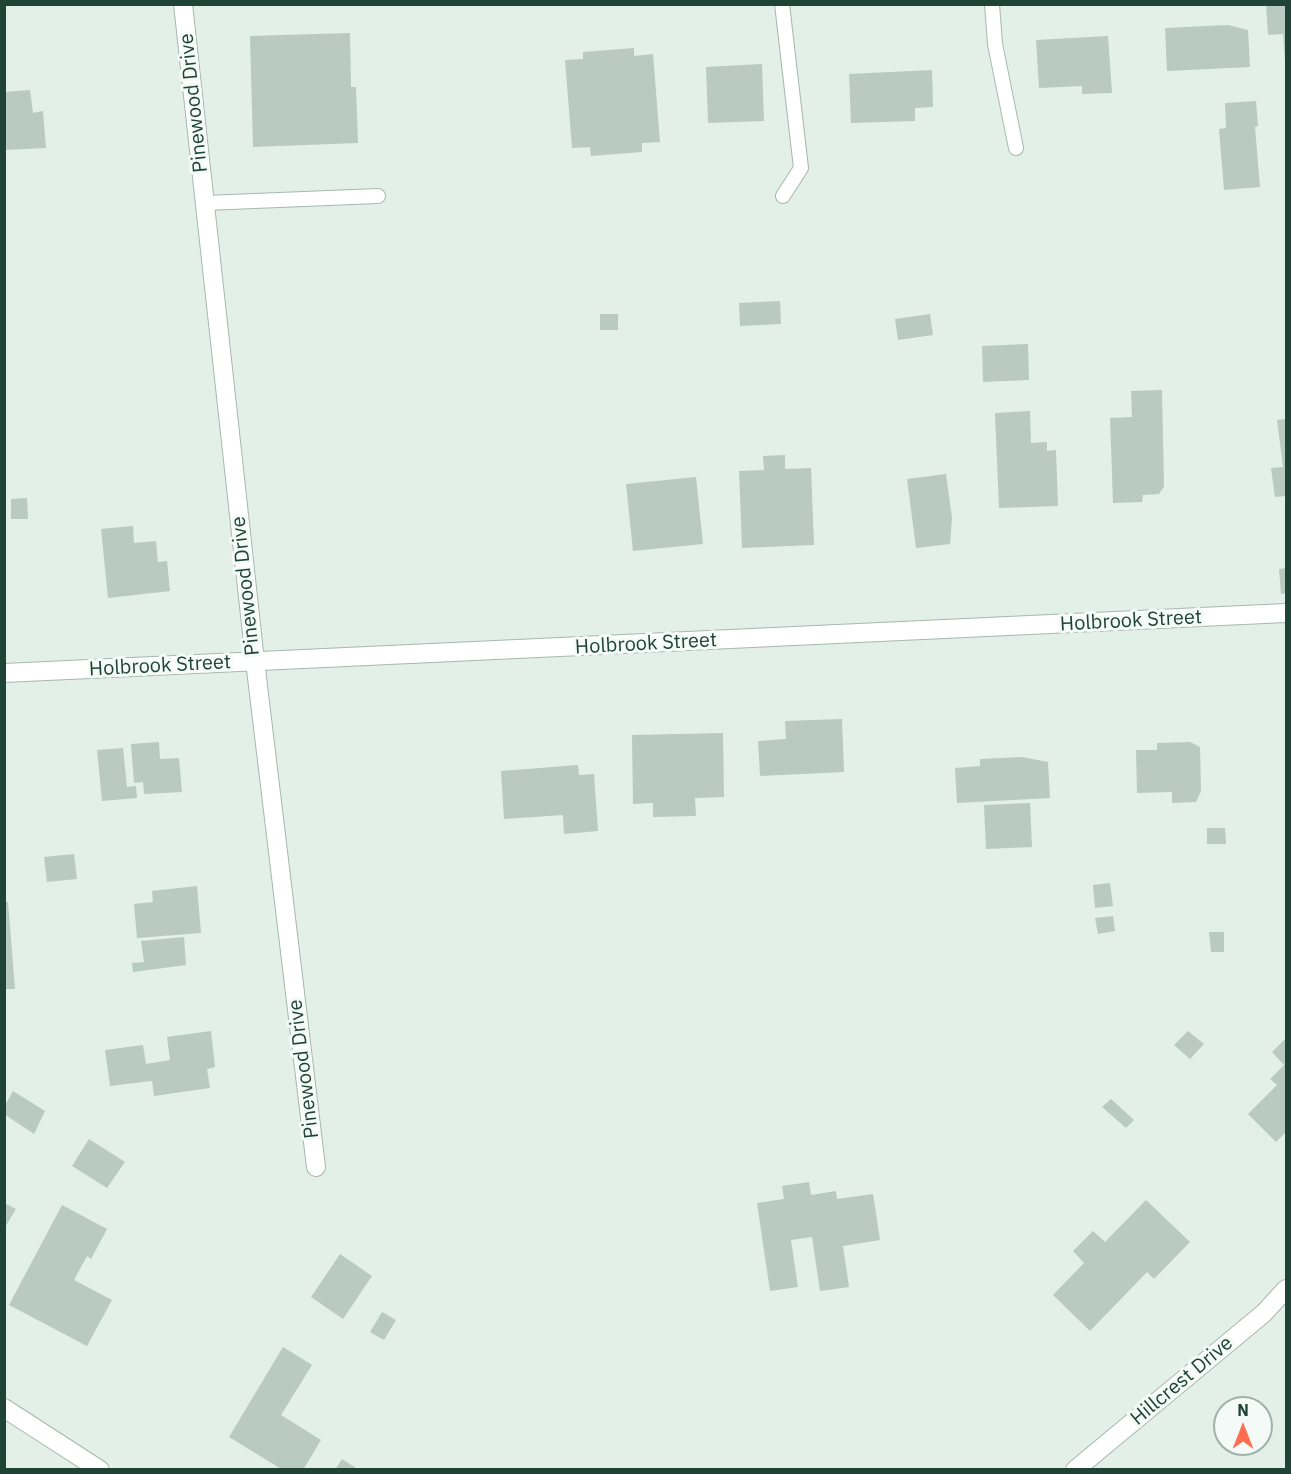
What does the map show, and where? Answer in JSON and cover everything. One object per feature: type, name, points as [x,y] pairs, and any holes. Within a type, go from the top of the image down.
[{"type":"street","name":"Pinewood Drive","points":[[183,4],[255,661],[316,1167]]},
{"type":"street","name":"Holbrook Street","points":[[4,673],[1287,613]]},
{"type":"street","name":"Hillcrest Drive","points":[[1075,1470],[1264,1313],[1287,1289]]},
{"type":"street","points":[[4,1408],[100,1470]]},
{"type":"lane","points":[[782,4],[801,168],[783,196]]},
{"type":"lane","points":[[992,4],[995,44],[1016,148]]},
{"type":"lane","points":[[205,203],[378,196]]},
{"type":"building","points":[[1266,4],[1286,4],[1286,61],[1283,34],[1268,35]]},
{"type":"building","points":[[1228,25],[1248,30],[1250,67],[1167,71],[1165,28]]},
{"type":"building","points":[[350,33],[351,87],[356,87],[358,143],[253,147],[250,36]]},
{"type":"building","points":[[1108,36],[1112,93],[1082,94],[1082,86],[1039,88],[1036,40]]},
{"type":"building","points":[[634,48],[634,56],[653,54],[660,142],[642,143],[642,152],[591,156],[590,147],[572,148],[565,60],[583,59],[583,52]]},
{"type":"building","points":[[762,64],[764,121],[708,123],[706,67]]},
{"type":"building","points":[[932,70],[933,107],[915,108],[915,121],[851,123],[849,74]]},
{"type":"building","points":[[30,90],[33,113],[43,111],[46,148],[4,150],[4,92]]},
{"type":"building","points":[[1256,101],[1258,126],[1255,127],[1260,187],[1224,190],[1219,129],[1226,128],[1225,103]]},
{"type":"building","points":[[780,301],[781,324],[740,326],[739,303]]},
{"type":"building","points":[[600,314],[618,314],[618,330],[600,330]]},
{"type":"building","points":[[930,314],[933,335],[898,340],[895,319]]},
{"type":"building","points":[[1028,344],[1029,380],[983,382],[982,346]]},
{"type":"building","points":[[1162,390],[1164,487],[1159,494],[1143,495],[1142,502],[1113,503],[1110,418],[1132,417],[1131,391]]},
{"type":"building","points":[[1030,411],[1031,443],[1047,442],[1047,451],[1056,450],[1058,506],[999,508],[995,413]]},
{"type":"building","points":[[1286,419],[1286,496],[1275,497],[1271,468],[1283,467],[1277,420]]},
{"type":"building","points":[[785,455],[785,469],[811,468],[814,545],[742,548],[739,471],[764,470],[763,456]]},
{"type":"building","points":[[946,474],[952,518],[950,544],[916,548],[907,479]]},
{"type":"building","points":[[696,477],[703,544],[633,551],[626,484]]},
{"type":"building","points":[[27,498],[28,519],[11,519],[11,499]]},
{"type":"building","points":[[133,526],[134,543],[156,541],[158,562],[167,561],[170,591],[108,598],[101,529]]},
{"type":"building","points":[[1286,568],[1286,593],[1281,594],[1279,569]]},
{"type":"building","points":[[842,719],[844,772],[760,776],[758,741],[786,739],[785,721]]},
{"type":"building","points":[[723,733],[724,797],[695,798],[696,816],[653,817],[653,803],[633,804],[632,735]]},
{"type":"building","points":[[159,742],[160,759],[179,758],[182,792],[144,794],[143,782],[134,783],[131,744]]},
{"type":"building","points":[[1190,742],[1200,747],[1201,791],[1196,802],[1172,803],[1172,792],[1137,793],[1136,750],[1157,750],[1157,743]]},
{"type":"building","points":[[123,748],[127,787],[136,786],[137,798],[102,801],[97,750]]},
{"type":"building","points":[[1022,757],[1048,762],[1050,798],[957,803],[955,768],[980,766],[980,759]]},
{"type":"building","points":[[578,765],[579,775],[594,774],[598,831],[564,834],[563,815],[504,819],[501,771]]},
{"type":"building","points":[[1030,803],[1032,847],[986,849],[984,805]]},
{"type":"building","points":[[1207,828],[1225,828],[1226,844],[1207,844]]},
{"type":"building","points":[[74,854],[77,879],[47,882],[44,857]]},
{"type":"building","points":[[1110,883],[1113,906],[1095,908],[1093,885]]},
{"type":"building","points":[[197,886],[201,933],[137,938],[134,904],[153,902],[152,891]]},
{"type":"building","points":[[4,902],[8,902],[15,989],[4,989]]},
{"type":"building","points":[[1113,916],[1115,931],[1098,934],[1095,918]]},
{"type":"building","points":[[1209,932],[1224,932],[1224,952],[1211,952]]},
{"type":"building","points":[[184,937],[186,965],[133,972],[132,963],[144,962],[141,941]]},
{"type":"building","points":[[211,1031],[215,1067],[207,1069],[210,1088],[154,1096],[152,1081],[110,1086],[105,1050],[143,1045],[146,1064],[170,1060],[167,1037]]},
{"type":"building","points":[[1188,1031],[1204,1044],[1190,1059],[1174,1045]]},
{"type":"building","points":[[1286,1038],[1286,1132],[1276,1142],[1248,1114],[1277,1085],[1270,1079],[1284,1065],[1272,1052]]},
{"type":"building","points":[[13,1091],[45,1111],[34,1134],[4,1114],[4,1107]]},
{"type":"building","points":[[1111,1099],[1134,1120],[1126,1128],[1102,1107]]},
{"type":"building","points":[[89,1139],[125,1162],[107,1188],[72,1166]]},
{"type":"building","points":[[809,1182],[811,1195],[836,1191],[837,1199],[873,1194],[880,1240],[843,1246],[849,1287],[820,1291],[812,1237],[791,1240],[798,1287],[770,1291],[757,1203],[784,1199],[782,1186]]},
{"type":"building","points":[[1146,1200],[1190,1242],[1154,1279],[1147,1272],[1090,1331],[1053,1295],[1084,1263],[1073,1251],[1093,1231],[1105,1242]]},
{"type":"building","points":[[4,1203],[16,1209],[4,1229]]},
{"type":"building","points":[[62,1205],[107,1229],[91,1259],[87,1256],[74,1280],[112,1300],[87,1346],[9,1305]]},
{"type":"building","points":[[340,1254],[372,1276],[343,1319],[311,1297]]},
{"type":"building","points":[[382,1312],[396,1320],[384,1340],[370,1332]]},
{"type":"building","points":[[283,1347],[312,1365],[281,1415],[321,1440],[303,1470],[283,1470],[229,1437]]},
{"type":"building","points":[[342,1459],[359,1470],[335,1470]]}]
